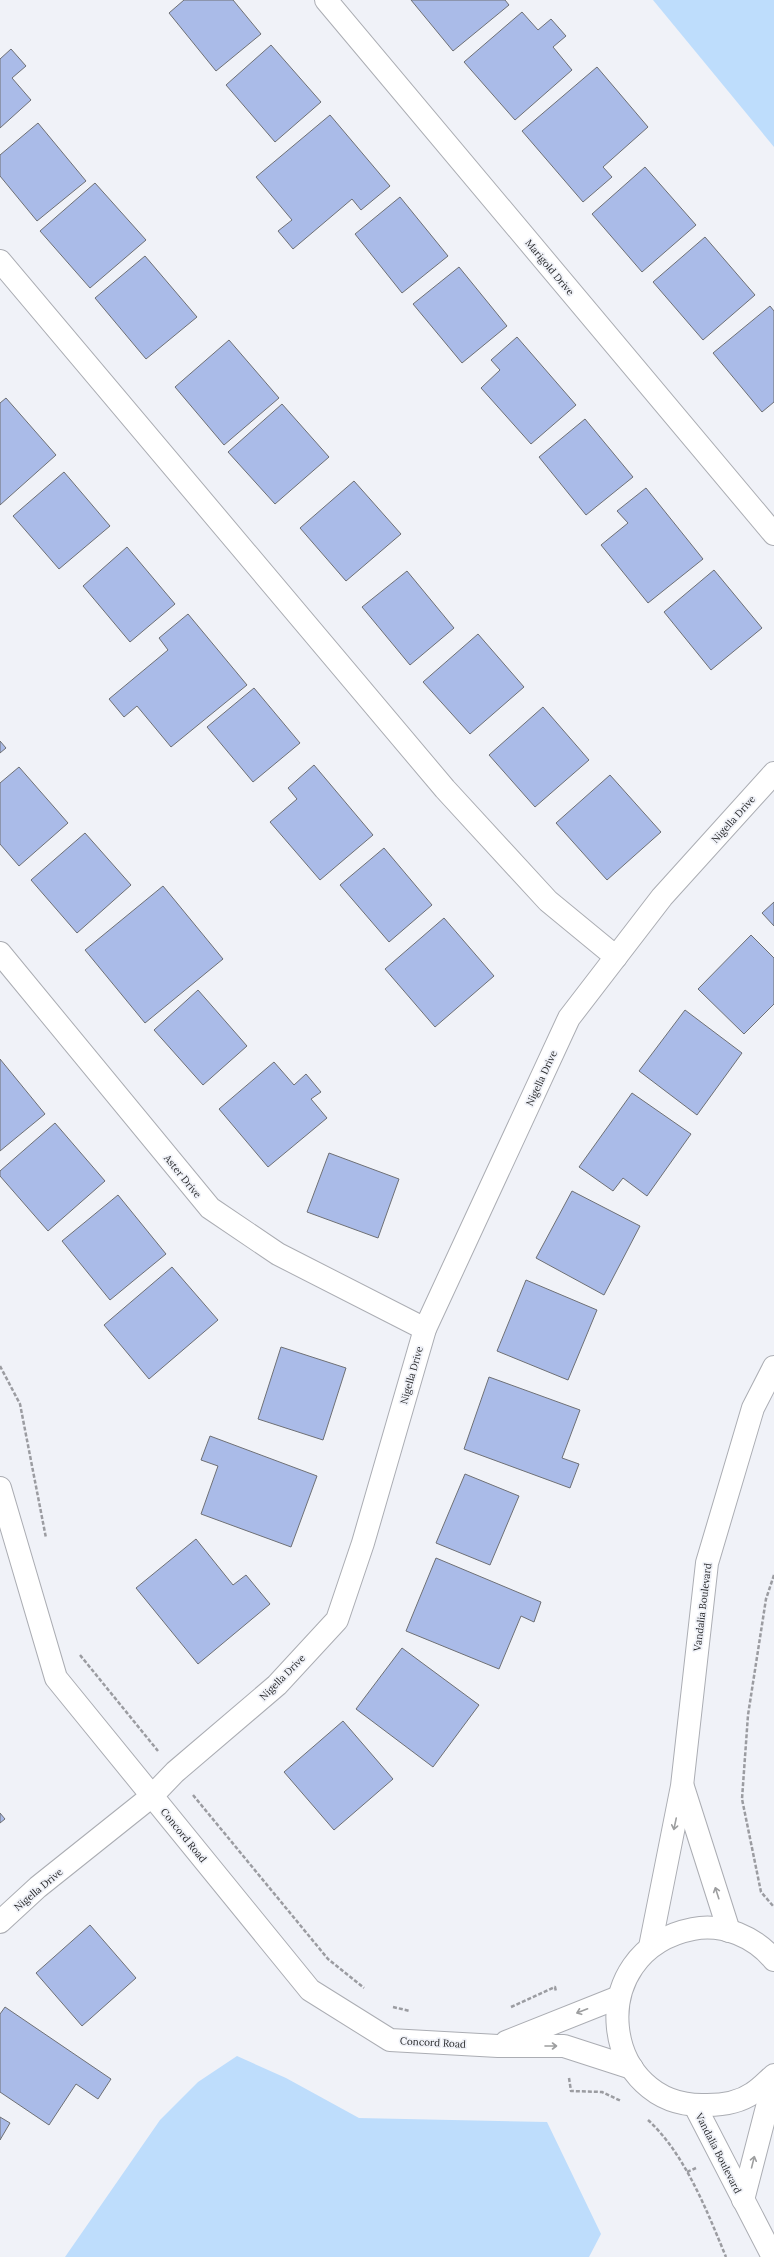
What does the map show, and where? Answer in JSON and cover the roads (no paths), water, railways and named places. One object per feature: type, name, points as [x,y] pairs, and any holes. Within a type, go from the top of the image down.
[{"type":"street","name":"Marigold Drive","points":[[326,0],[774,534]]},
{"type":"street","points":[[0,261],[445,789],[548,901],[616,957]]},
{"type":"street","name":"Nigella Drive","points":[[0,1922],[38,1887],[152,1796],[175,1772],[277,1685],[337,1620],[363,1543],[425,1329],[569,1018],[662,897],[774,773]]},
{"type":"street","name":"Aster Drive","points":[[0,953],[210,1208],[278,1254],[425,1329]]},
{"type":"street","name":"Vandalia Boulevard","points":[[650,1947],[682,1786],[707,1563],[753,1408],[774,1367]]},
{"type":"street","name":"Concord Road","points":[[0,1488],[56,1678],[310,1990],[390,2040],[498,2046],[564,2046],[632,2068]]},
{"type":"street","name":"Vandalia Boulevard","points":[[682,1786],[729,1931]]},
{"type":"street","points":[[771,1954],[749,1938],[729,1931],[701,1927],[674,1933],[650,1947],[630,1969],[618,1997],[616,2022],[621,2046],[632,2068],[649,2087],[671,2100],[695,2106],[725,2105],[753,2094],[774,2075]]},
{"type":"street","name":"Concord Road","points":[[498,2046],[618,1997]]},
{"type":"street","name":"Vandalia Boulevard","points":[[743,2200],[774,2080]]},
{"type":"street","name":"Vandalia Boulevard","points":[[695,2106],[773,2257]]},
{"type":"water","points":[[653,0],[774,0],[774,147]]},
{"type":"water","points":[[237,2056],[286,2078],[359,2118],[547,2122],[601,2234],[589,2257],[65,2257],[160,2120],[198,2082]]}]
